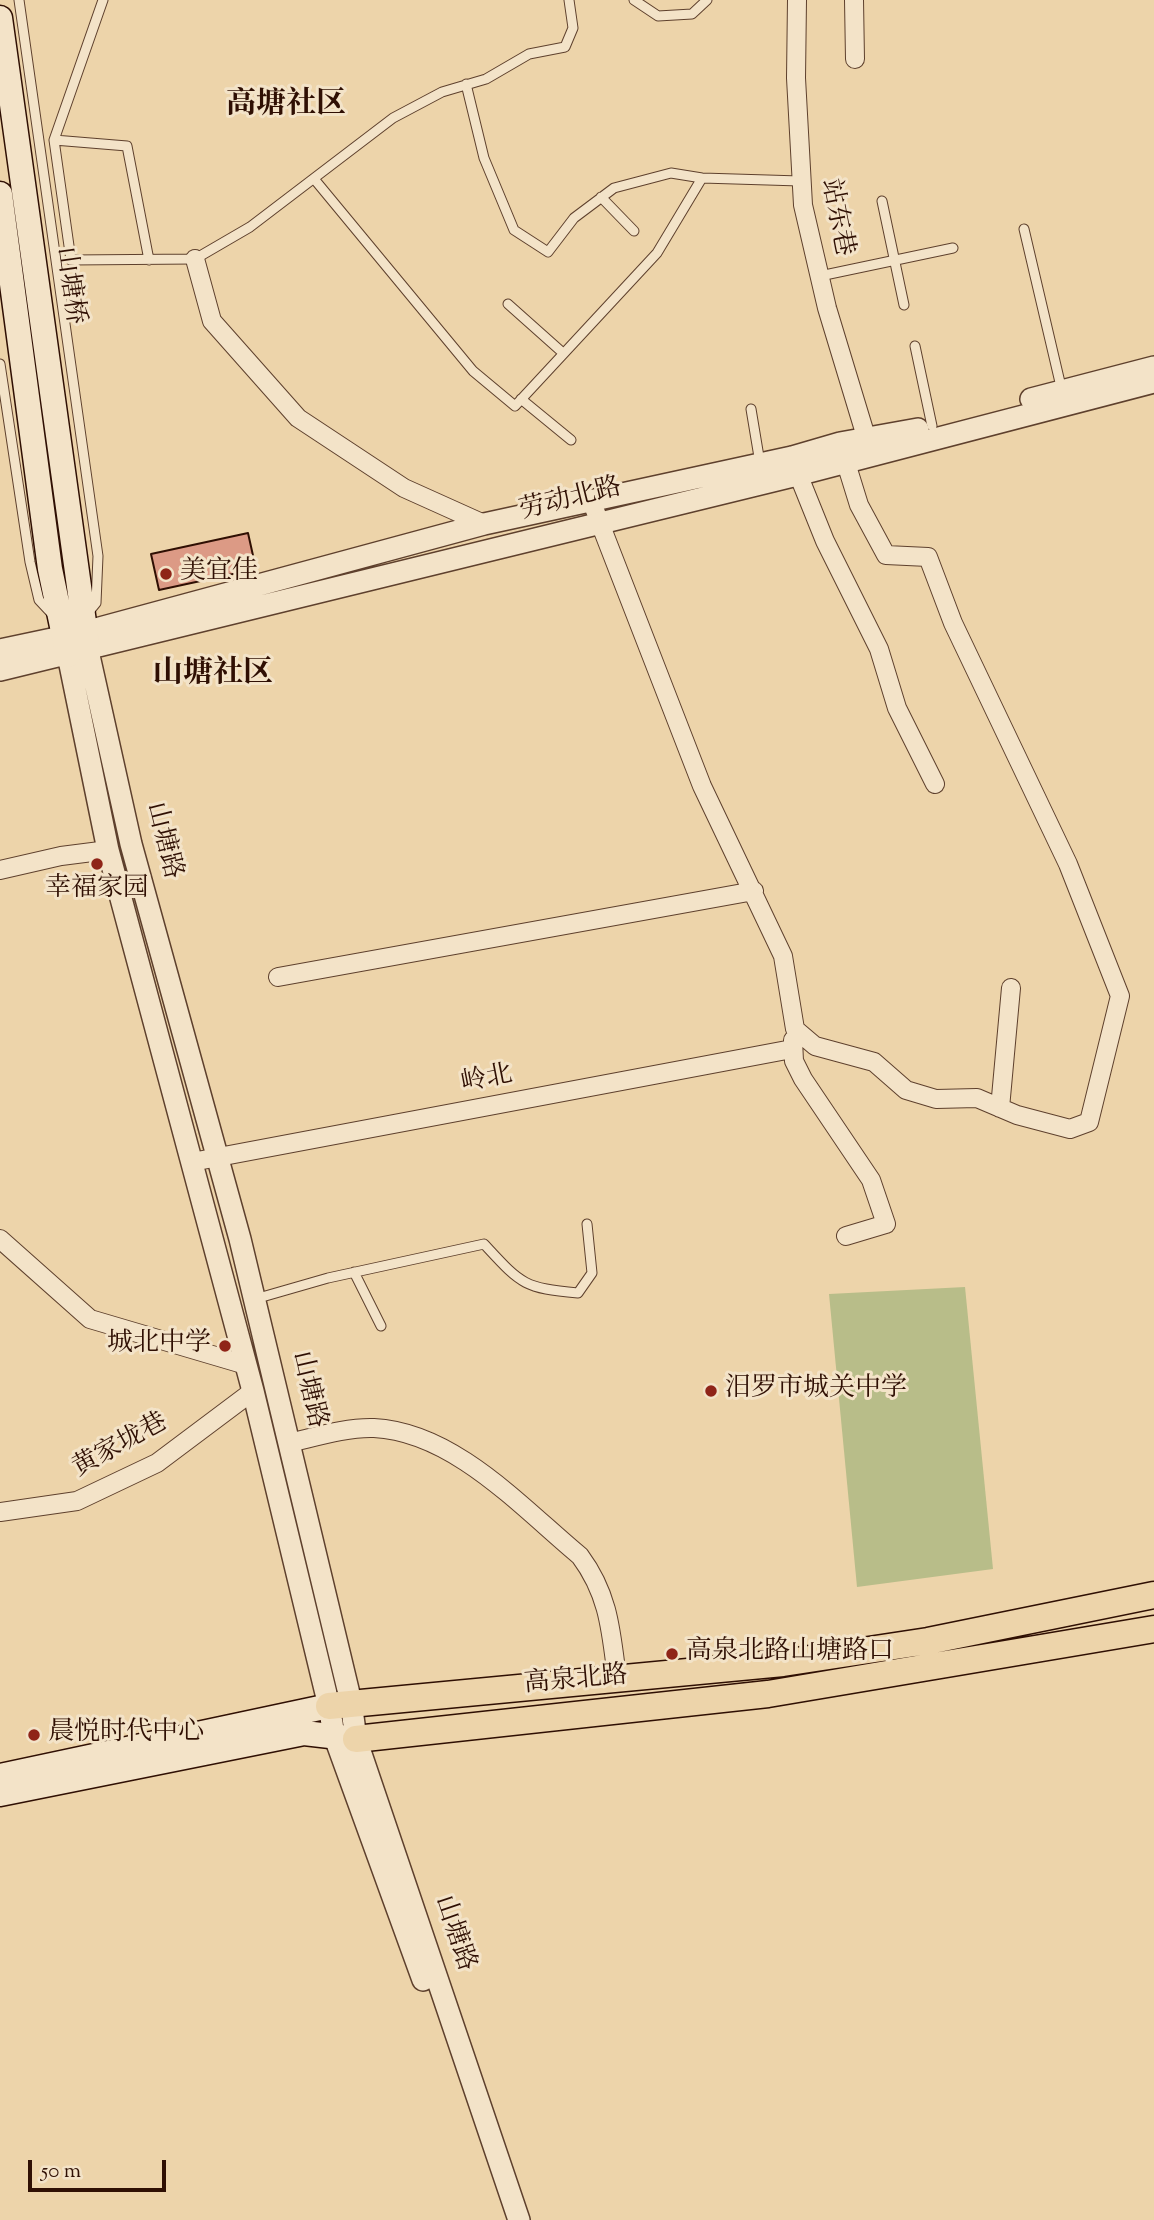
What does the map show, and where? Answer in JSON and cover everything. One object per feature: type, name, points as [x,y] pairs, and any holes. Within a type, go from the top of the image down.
[{"type":"main road","name":"山塘桥","points":[[0,18],[76,562]]},
{"type":"main road","name":"山塘桥","points":[[0,194],[50,569]]},
{"type":"main road","name":"山塘路","points":[[75,636],[76,562]]},
{"type":"main road","name":"山塘路","points":[[50,569],[75,636]]},
{"type":"main road","name":"高泉北路","points":[[0,1776],[340,1704],[783,1663],[928,1641],[1154,1595]]},
{"type":"main road","name":"高泉北路","points":[[0,1794],[304,1734],[345,1737],[768,1694],[1154,1629]]},
{"type":"street","name":"站东巷","points":[[797,0],[800,181],[820,276],[867,440]]},
{"type":"street","points":[[854,0],[855,59]]},
{"type":"street","points":[[195,259],[212,321],[298,418],[404,488],[484,524]]},
{"type":"street","name":"劳动北路","points":[[843,453],[867,440],[932,426],[1154,367]]},
{"type":"street","name":"劳动北路","points":[[0,650],[600,522],[843,453],[1154,382]]},
{"type":"street","points":[[795,1029],[815,1046],[874,1062],[906,1090],[936,1099],[976,1098],[1070,1129],[1089,1122],[1120,996],[1068,864],[953,623],[928,556],[886,555],[859,505],[843,453]]},
{"type":"street","name":"劳动北路","points":[[0,670],[75,636],[484,524],[760,464],[795,466]]},
{"type":"street","points":[[795,466],[825,541],[879,649],[897,708],[935,784]]},
{"type":"street","points":[[591,500],[702,786],[783,957],[795,1029],[792,1049],[803,1079],[871,1180],[886,1224],[846,1236]]},
{"type":"street","name":"山塘路","points":[[75,636],[108,850],[340,1704]]},
{"type":"street","name":"山塘路","points":[[75,636],[255,1299],[289,1443],[345,1737],[508,2220]]},
{"type":"street","points":[[0,870],[61,856],[108,850]]},
{"type":"street","points":[[278,977],[754,891]]},
{"type":"street","points":[[1000,1108],[1011,988]]},
{"type":"street","name":"岭北","points":[[191,1163],[792,1049]]},
{"type":"street","points":[[0,1238],[90,1319],[246,1365]]},
{"type":"street","name":"黄家垅巷","points":[[0,1512],[77,1502],[146,1469],[253,1391]]},
{"type":"street","points":[[289,1443],[372,1428],[413,1433],[473,1467],[580,1556],[591,1571],[608,1610],[617,1678]]},
{"type":"street","name":"山塘路","points":[[345,1737],[519,2220]]},
{"type":"lane","points":[[0,364],[39,600],[75,636],[96,603],[98,556],[19,0]]},
{"type":"lane","points":[[103,0],[54,140],[71,260],[195,259],[250,228],[393,118],[442,92],[486,79],[529,54],[565,47],[573,28],[569,0]]},
{"type":"lane","points":[[634,0],[658,16],[692,14],[707,0]]},
{"type":"lane","points":[[466,84],[484,158],[514,230],[548,252],[574,218],[614,188],[670,173],[800,181]]},
{"type":"lane","points":[[54,140],[127,146],[149,260]]},
{"type":"lane","points":[[315,180],[473,371],[514,406],[657,253],[702,177]]},
{"type":"lane","points":[[601,197],[634,231]]},
{"type":"lane","points":[[883,201],[904,306]]},
{"type":"lane","points":[[1024,229],[1062,391]]},
{"type":"lane","points":[[820,276],[953,248]]},
{"type":"lane","points":[[508,304],[564,353]]},
{"type":"lane","points":[[915,346],[932,426]]},
{"type":"lane","points":[[521,399],[571,440]]},
{"type":"lane","points":[[751,409],[760,464]]},
{"type":"lane","points":[[255,1299],[354,1272],[484,1244],[511,1273],[535,1289],[578,1293],[592,1273],[587,1224]]},
{"type":"lane","points":[[354,1272],[381,1326]]},
{"type":"green space","points":[[965,1287],[993,1569],[857,1587],[829,1294]]},
{"type":"building","points":[[248,533],[256,569],[159,590],[151,554]]},
{"type":"place","name":"美宜佳","points":[[166,574]]},
{"type":"place","name":"幸福家园","points":[[97,864]]},
{"type":"place","name":"城北中学","points":[[225,1346]]},
{"type":"place","name":"汨罗市城关中学","points":[[711,1391]]},
{"type":"place","name":"高泉北路山塘路口","points":[[672,1654]]},
{"type":"place","name":"晨悦时代中心","points":[[34,1735]]},
{"type":"district","name":"高塘社区","points":[[286,107]]},
{"type":"district","name":"山塘社区","points":[[213,676]]}]
